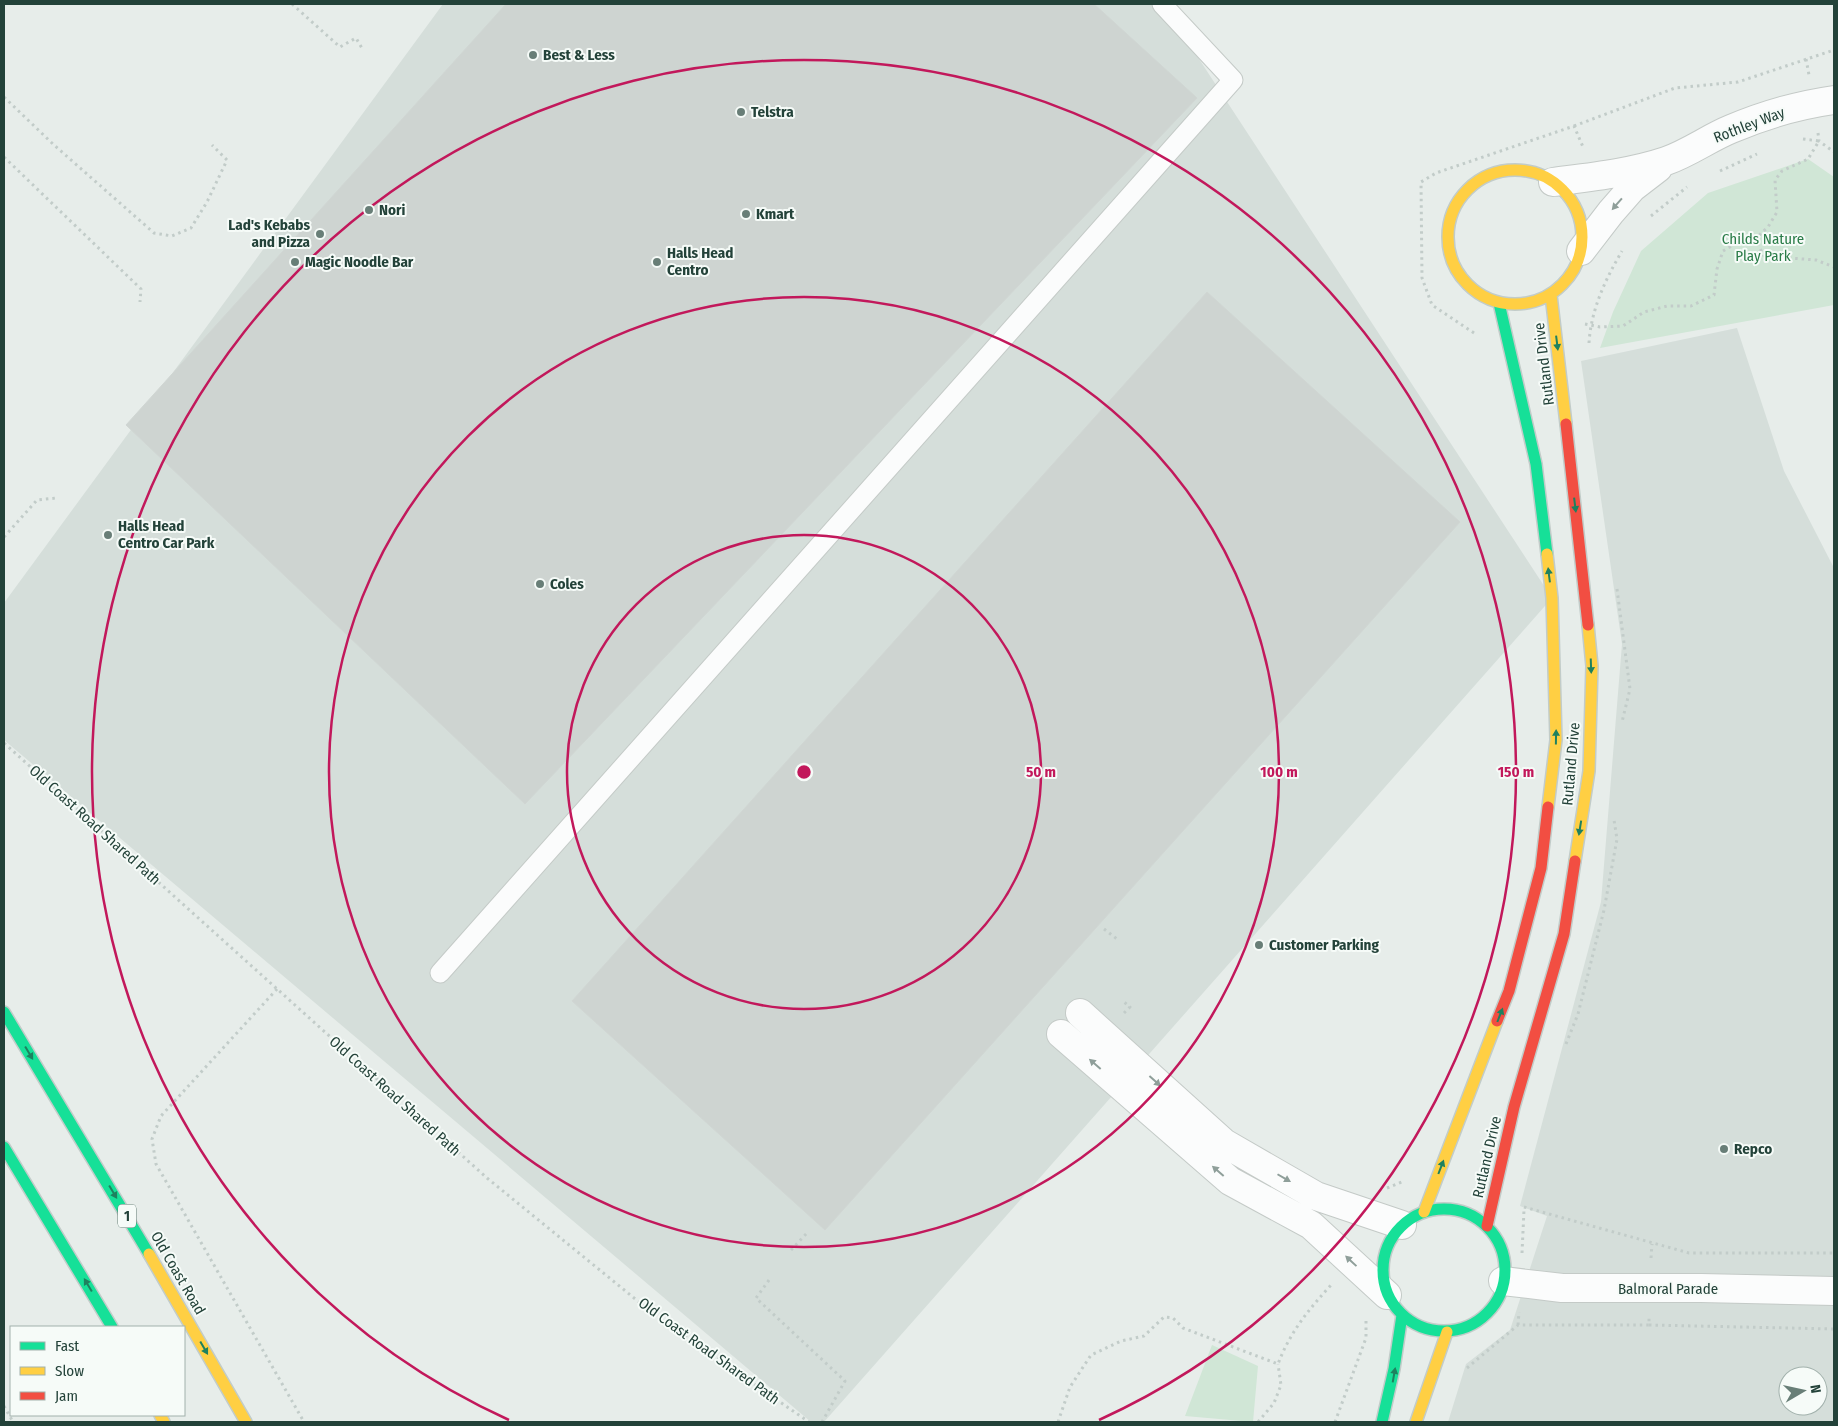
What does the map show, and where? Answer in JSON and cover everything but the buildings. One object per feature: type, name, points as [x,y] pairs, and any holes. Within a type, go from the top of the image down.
[{"type":"main road","points":[[1503,170],[1529,171],[1553,182],[1572,200],[1581,224],[1581,251],[1571,276],[1551,295],[1526,304],[1499,304],[1475,292],[1457,273],[1448,248],[1449,222],[1460,198],[1478,180],[1503,170]]},
{"type":"main road","name":"Rutland Drive","points":[[1487,1226],[1514,1107],[1564,934],[1589,770],[1592,666],[1551,295]]},
{"type":"main road","name":"Rutland Drive","points":[[1413,1218],[1509,991],[1541,868],[1556,740],[1552,598],[1536,464],[1499,304]]},
{"type":"main road","name":"Old Coast Road","points":[[4,1012],[128,1216],[246,1422]]},
{"type":"main road","points":[[4,1147],[111,1326]]},
{"type":"main road","points":[[1382,1422],[1393,1380],[1394,1305],[1382,1270],[1388,1245],[1413,1218],[1446,1209],[1468,1214],[1487,1226],[1499,1245],[1505,1267],[1501,1291],[1489,1311],[1470,1326],[1446,1332],[1423,1328],[1394,1305]]},
{"type":"main road","points":[[1416,1422],[1446,1332]]},
{"type":"street","name":"Rothley Way","points":[[1667,160],[1731,129],[1778,112],[1834,100]]},
{"type":"street","points":[[1553,182],[1622,172],[1667,160]]},
{"type":"street","points":[[1581,251],[1632,188],[1667,160]]},
{"type":"street","points":[[1080,1013],[1224,1143],[1316,1196],[1370,1214],[1413,1218]]},
{"type":"street","points":[[1061,1034],[1230,1181],[1311,1225],[1394,1305]]},
{"type":"street","name":"Balmoral Parade","points":[[1503,1281],[1562,1288],[1701,1288],[1834,1291]]},
{"type":"lane","points":[[440,973],[1233,80],[1167,5]]},
{"type":"path","points":[[292,4],[340,47],[356,38],[363,50]]},
{"type":"path","points":[[1506,335],[1483,339],[1432,304],[1422,278],[1421,182],[1436,173],[1574,126],[1675,88],[1738,82],[1834,50]]},
{"type":"path","points":[[4,97],[154,233],[172,236],[191,228],[207,202],[227,160],[212,145]]},
{"type":"path","points":[[1574,126],[1596,176]]},
{"type":"path","points":[[1555,328],[1576,324],[1600,327],[1623,326],[1644,312],[1667,306],[1691,306],[1714,295],[1717,269],[1723,251],[1740,241],[1755,239],[1768,227],[1777,212],[1775,180],[1782,171],[1808,159],[1819,141]]},
{"type":"path","points":[[4,157],[141,289],[140,302]]},
{"type":"path","points":[[1755,239],[1764,256],[1816,260],[1834,267]]},
{"type":"path","points":[[4,537],[37,500],[56,498]]},
{"type":"path","name":"Old Coast Road Shared Path","points":[[4,743],[510,1197],[662,1320],[809,1422]]},
{"type":"path","points":[[1104,929],[1117,939]]},
{"type":"path","points":[[276,989],[161,1116],[152,1139],[156,1164],[304,1422]]},
{"type":"path","points":[[1120,1018],[1130,1007],[1124,1002]]},
{"type":"path","points":[[1370,1214],[1375,1202],[1374,1192],[1411,1177]]},
{"type":"path","points":[[1524,1208],[1689,1253],[1834,1253]]},
{"type":"path","points":[[791,1250],[806,1233]]},
{"type":"path","points":[[1258,1422],[1274,1403],[1281,1385],[1278,1364],[1283,1350],[1302,1317],[1340,1276],[1347,1258]]},
{"type":"path","points":[[769,1280],[756,1298],[845,1381],[822,1422]]},
{"type":"path","points":[[1336,1422],[1366,1338],[1366,1315]]},
{"type":"path","points":[[1058,1422],[1070,1387],[1091,1354],[1121,1341],[1144,1336],[1164,1317],[1174,1318],[1183,1328],[1278,1364]]},
{"type":"path","points":[[1463,1371],[1518,1325]]},
{"type":"path","points":[[1648,1325],[1834,1329]]},
{"type":"path","points":[[4,1406],[13,1422]]},
{"type":"shaded area","points":[[443,4],[1163,4],[1552,598],[824,1422],[811,1422],[4,740],[4,603]]},
{"type":"shaded area","points":[[1737,328],[1784,471],[1834,568],[1834,1422],[1448,1422],[1466,1364],[1510,1330],[1547,1216],[1520,1206],[1601,902],[1622,644],[1581,361]]},
{"type":"green space","name":"Childs Nature Play Park","points":[[1808,159],[1834,177],[1834,305],[1600,348],[1613,312],[1641,251],[1708,193]]},
{"type":"green space","points":[[1212,1345],[1258,1366],[1253,1422],[1185,1416]]},
{"type":"traffic: fast","points":[[1499,303],[1536,464],[1547,554]]},
{"type":"traffic: fast","points":[[4,1012],[149,1254]]},
{"type":"traffic: fast","points":[[4,1147],[111,1326]]},
{"type":"traffic: fast","points":[[1444,1209],[1467,1214],[1487,1227],[1500,1247],[1505,1270],[1500,1293],[1487,1313],[1467,1326],[1444,1331],[1421,1326],[1401,1313],[1388,1293],[1383,1270],[1388,1247],[1401,1227],[1421,1214],[1444,1209]]},
{"type":"traffic: fast","points":[[1382,1422],[1394,1369],[1402,1315]]},
{"type":"traffic: slow","points":[[1515,170],[1541,175],[1552,181],[1562,190],[1571,200],[1577,211],[1582,237],[1577,263],[1571,274],[1562,284],[1552,293],[1541,299],[1515,304],[1489,299],[1478,293],[1468,284],[1459,274],[1453,263],[1448,237],[1453,211],[1459,200],[1468,190],[1478,181],[1489,175],[1515,170]]},
{"type":"traffic: slow","points":[[1551,295],[1566,424]]},
{"type":"traffic: slow","points":[[1547,554],[1552,598],[1556,740],[1548,807]]},
{"type":"traffic: slow","points":[[1575,861],[1589,771],[1592,666],[1588,625]]},
{"type":"traffic: slow","points":[[1424,1212],[1497,1021]]},
{"type":"traffic: slow","points":[[149,1254],[246,1422]]},
{"type":"traffic: slow","points":[[1416,1422],[1447,1332]]},
{"type":"traffic: slow","points":[[161,1416],[164,1422]]},
{"type":"traffic: jam","points":[[1566,424],[1588,625]]},
{"type":"traffic: jam","points":[[1497,1021],[1509,991],[1541,868],[1548,807]]},
{"type":"traffic: jam","points":[[1487,1226],[1514,1107],[1564,934],[1575,861]]},
{"type":"place","name":"Best & Less","points":[[533,55]]},
{"type":"place","name":"Telstra","points":[[741,112]]},
{"type":"place","name":"Nori","points":[[369,210]]},
{"type":"place","name":"Kmart","points":[[746,214]]},
{"type":"place","name":"Lad's Kebabs and Pizza","points":[[320,234]]},
{"type":"place","name":"Magic Noodle Bar","points":[[295,262]]},
{"type":"place","name":"Halls Head Centro","points":[[657,262]]},
{"type":"place","name":"Halls Head Centro Car Park","points":[[108,535]]},
{"type":"place","name":"Coles","points":[[540,584]]},
{"type":"place","name":"Customer Parking","points":[[1259,945]]},
{"type":"place","name":"Repco","points":[[1724,1149]]}]
